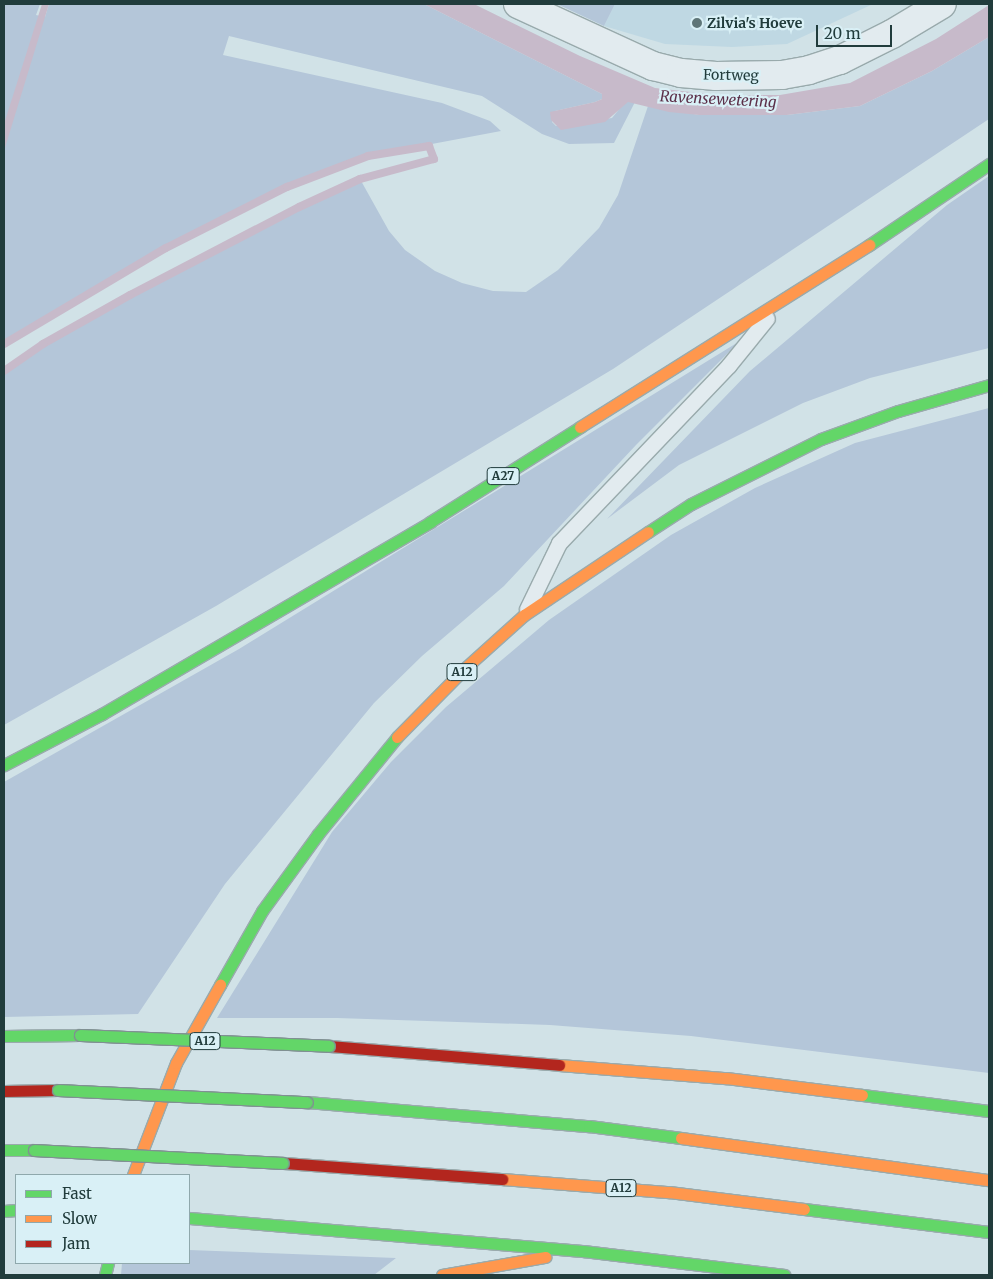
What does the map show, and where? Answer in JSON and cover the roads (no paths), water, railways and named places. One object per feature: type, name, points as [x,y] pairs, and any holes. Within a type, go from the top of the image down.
[{"type":"highway","name":"A27","points":[[4,765],[102,714],[430,522],[888,233],[989,164]]},
{"type":"highway","name":"A12","points":[[133,1174],[176,1063],[262,911],[318,834],[402,730],[524,615],[691,504],[821,439],[898,411],[989,385]]},
{"type":"highway","name":"A12","points":[[4,1036],[80,1035],[329,1046],[726,1078],[989,1111]]},
{"type":"highway","points":[[4,1091],[58,1090],[307,1102],[589,1126],[983,1179]]},
{"type":"highway","name":"A12","points":[[4,1150],[284,1163],[669,1192],[989,1232]]},
{"type":"highway","points":[[190,1218],[240,1220],[583,1251],[785,1275]]},
{"type":"highway","points":[[442,1275],[583,1251]]},
{"type":"street","name":"Fortweg","points":[[518,4],[652,66],[716,76],[782,75],[809,70],[840,60],[892,34],[942,4]]},
{"type":"lane","points":[[524,615],[559,543],[728,365],[783,298]]},
{"type":"water","points":[[42,4],[49,4],[4,151],[4,124]]},
{"type":"water","name":"Ravensewetering","points":[[424,4],[474,4],[580,56],[655,88],[718,95],[780,95],[850,83],[936,39],[989,5],[989,37],[932,71],[860,106],[787,115],[699,115],[669,112],[628,102],[605,122],[561,130],[551,120],[550,112],[595,102],[602,99],[602,94]]},
{"type":"waterway","points":[[4,344],[166,248],[287,187],[368,156],[429,146],[434,159],[360,179],[299,207],[130,295],[43,344],[4,371]]},
{"type":"place","name":"Zilvia's Hoeve","points":[[697,23]]}]
